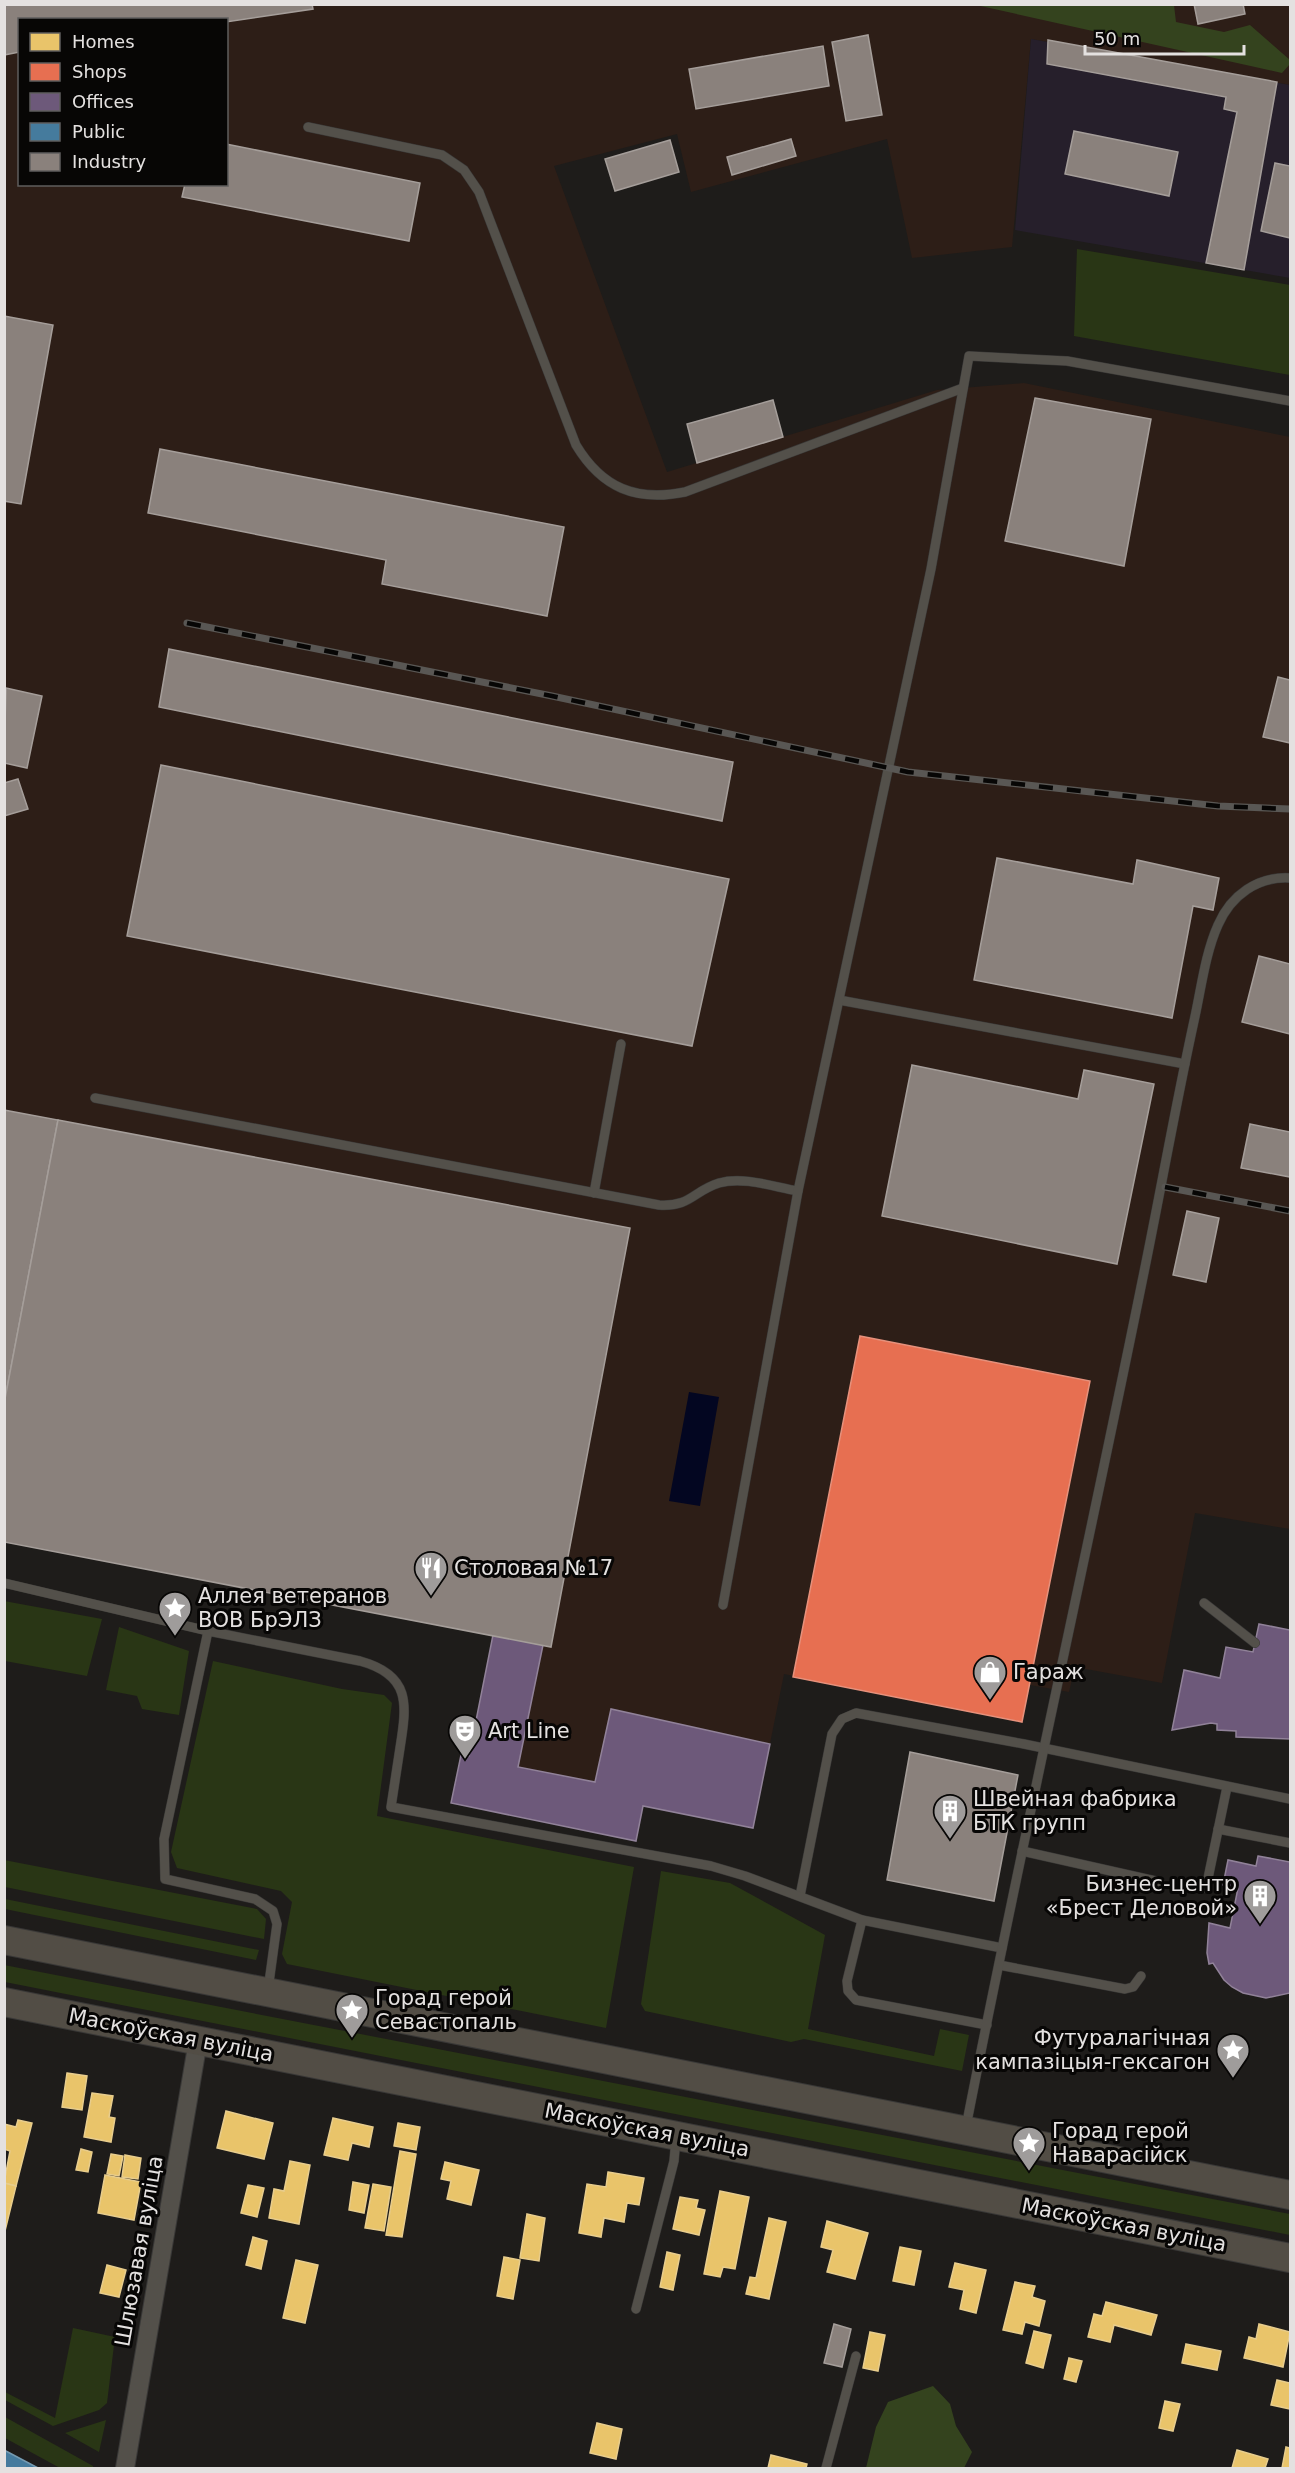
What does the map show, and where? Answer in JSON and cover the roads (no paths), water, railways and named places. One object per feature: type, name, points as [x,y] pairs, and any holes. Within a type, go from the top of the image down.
[{"type":"main road","points":[[4,1940],[1290,2195]]},
{"type":"main road","name":"Маскоўская вуліца","points":[[4,2002],[1290,2258]]},
{"type":"street","name":"Шлюзавая вуліца","points":[[125,2469],[198,2041]]},
{"type":"lane","points":[[308,127],[430,152],[453,161],[464,170],[479,192],[576,445],[593,469],[615,487],[652,496],[685,492],[963,388]]},
{"type":"lane","points":[[723,1605],[798,1191],[932,569],[969,356],[1066,361],[1290,401]]},
{"type":"lane","points":[[965,2129],[1212,943],[1225,911],[1249,887],[1264,880],[1290,878]]},
{"type":"lane","points":[[839,1000],[1185,1064]]},
{"type":"lane","points":[[594,1193],[621,1044]]},
{"type":"lane","points":[[95,1098],[669,1206],[681,1204],[711,1186],[728,1182],[749,1182],[798,1191]]},
{"type":"lane","points":[[4,1583],[208,1630],[360,1661],[383,1669],[400,1686],[405,1707],[391,1808],[711,1866],[745,1876],[862,1920],[1002,1948]]},
{"type":"lane","points":[[1204,1603],[1255,1643]]},
{"type":"lane","points":[[208,1630],[168,1815],[163,1846],[165,1879],[255,1899],[273,1911],[277,1924],[268,1992]]},
{"type":"lane","points":[[800,1896],[832,1734],[842,1719],[849,1715],[864,1713],[1290,1799]]},
{"type":"lane","points":[[1206,1888],[1227,1787]]},
{"type":"lane","points":[[1218,1829],[1290,1843]]},
{"type":"lane","points":[[1022,1851],[1160,1882]]},
{"type":"lane","points":[[862,1920],[847,1981],[851,1996],[862,2002],[987,2025]]},
{"type":"lane","points":[[999,1965],[1125,1989],[1133,1987],[1141,1976]]},
{"type":"lane","points":[[636,2309],[674,2161],[676,2136]]},
{"type":"lane","points":[[826,2469],[856,2356]]},
{"type":"water","points":[[689,1392],[719,1397],[700,1506],[669,1501]]},
{"type":"railway","points":[[187,623],[552,696],[908,772],[1218,806],[1290,809]]},
{"type":"railway","points":[[1165,1187],[1290,1211]]},
{"type":"place","name":"Столовая №17","points":[[431,1597]]},
{"type":"place","name":"Аллея ветеранов ВОВ БрЭЛЗ","points":[[175,1637]]},
{"type":"place","name":"Гараж","points":[[990,1701]]},
{"type":"place","name":"Art Line","points":[[465,1760]]},
{"type":"place","name":"Швейная фабрика БТК групп","points":[[950,1840]]},
{"type":"place","name":"Бизнес-центр «Брест Деловой»","points":[[1260,1925]]},
{"type":"place","name":"Горад герой Севастопаль","points":[[352,2039]]},
{"type":"place","name":"Футуралагічная кампазіцыя-гексагон","points":[[1233,2079]]},
{"type":"place","name":"Горад герой Наварасійск","points":[[1029,2172]]}]
